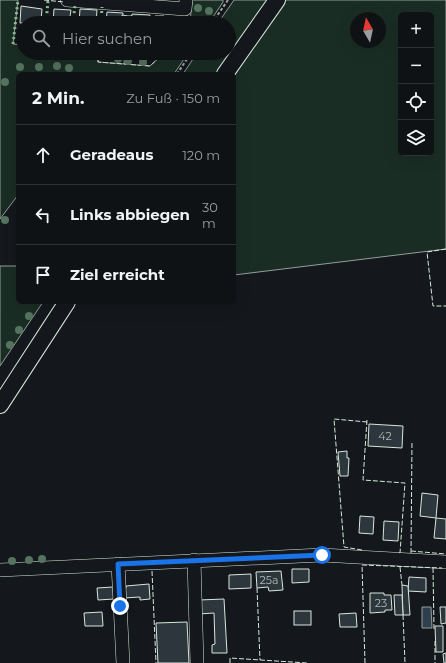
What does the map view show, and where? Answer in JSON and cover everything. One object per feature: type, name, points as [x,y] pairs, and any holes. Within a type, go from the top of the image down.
[{"type":"main road","points":[[236,58],[277,0]]},
{"type":"main road","points":[[226,72],[235,60]]},
{"type":"main road","points":[[0,405],[66,304]]},
{"type":"street","points":[[67,0],[162,4],[186,10],[186,0]]},
{"type":"street","points":[[0,570],[338,554],[446,562]]},
{"type":"street","points":[[194,560],[197,663]]},
{"type":"street","points":[[118,564],[123,663]]},
{"type":"path","points":[[217,16],[228,0]]},
{"type":"path","points":[[178,72],[186,60]]},
{"type":"green space","points":[[0,0],[18,0],[13,44],[16,44],[16,60],[98,60],[98,62],[150,66],[156,60],[183,60],[175,72],[16,72],[16,198],[0,219]]},
{"type":"green space","points":[[192,0],[223,0],[214,16],[191,16]]},
{"type":"green space","points":[[234,0],[270,0],[236,48],[236,16],[223,16]]},
{"type":"green space","points":[[283,0],[446,0],[446,249],[236,275],[235,72]]},
{"type":"green space","points":[[192,60],[228,60],[219,72],[184,72]]},
{"type":"green space","points":[[0,266],[16,266],[16,304],[42,304],[0,366]]},
{"type":"water","points":[[422,607],[431,607],[432,628],[422,628]]},
{"type":"building","points":[[21,6],[42,9],[41,16],[20,16]]},
{"type":"building","points":[[54,9],[71,10],[70,16],[54,16]]},
{"type":"building","points":[[80,9],[97,10],[97,16],[80,16]]},
{"type":"building","points":[[107,12],[123,13],[123,16],[107,16]]},
{"type":"building","points":[[132,14],[150,15],[150,16],[132,16]]},
{"type":"building","points":[[369,424],[403,426],[402,448],[368,446]]},
{"type":"building","points":[[347,451],[347,458],[349,458],[348,476],[340,476],[338,452]]},
{"type":"building","points":[[422,493],[438,495],[436,518],[420,516]]},
{"type":"building","points":[[360,516],[374,517],[373,534],[359,533]]},
{"type":"building","points":[[436,518],[446,519],[446,539],[434,538]]},
{"type":"building","points":[[384,521],[399,522],[398,541],[383,540]]},
{"type":"building","points":[[292,569],[309,569],[309,582],[292,583]]},
{"type":"building","points":[[281,571],[283,590],[269,591],[268,587],[257,588],[256,572]]},
{"type":"building","points":[[251,574],[251,588],[229,589],[229,575]]},
{"type":"building","points":[[409,577],[426,578],[426,592],[408,591]]},
{"type":"building","points":[[149,584],[150,599],[140,600],[140,597],[124,598],[123,588],[126,588],[126,586]]},
{"type":"building","points":[[402,585],[408,586],[410,615],[403,615]]},
{"type":"building","points":[[113,587],[114,599],[98,600],[97,588]]},
{"type":"building","points":[[370,593],[384,593],[384,595],[391,595],[392,610],[370,613]]},
{"type":"building","points":[[394,595],[402,595],[403,615],[395,615]]},
{"type":"building","points":[[224,599],[227,653],[212,653],[212,645],[215,644],[214,613],[199,614],[199,600]]},
{"type":"building","points":[[440,607],[446,607],[446,623],[441,624]]},
{"type":"building","points":[[294,611],[311,611],[311,625],[294,625]]},
{"type":"building","points":[[102,612],[103,626],[85,626],[84,613]]},
{"type":"building","points":[[356,613],[357,627],[340,627],[339,614]]},
{"type":"building","points":[[187,622],[189,663],[158,663],[156,623]]},
{"type":"building","points":[[435,626],[443,626],[443,652],[436,652]]},
{"type":"building","points":[[446,653],[446,663],[444,663],[443,654]]},
{"type":"hedge","points":[[16,16],[18,0]]},
{"type":"hedge","points":[[47,16],[48,1]]},
{"type":"hedge","points":[[74,16],[75,5]]},
{"type":"hedge","points":[[101,16],[102,7]]},
{"type":"hedge","points":[[13,44],[16,18]]},
{"type":"fence","points":[[44,0],[64,2]]},
{"type":"fence","points":[[98,60],[98,62],[150,66],[156,60]]},
{"type":"fence","points":[[124,60],[124,64]]},
{"type":"fence","points":[[446,249],[427,252],[433,306],[446,306]]},
{"type":"fence","points":[[362,550],[344,547],[334,419],[367,422]]},
{"type":"fence","points":[[367,420],[363,480],[405,483],[400,553],[398,552]]},
{"type":"fence","points":[[411,553],[412,441]]},
{"type":"fence","points":[[411,551],[446,554]]},
{"type":"fence","points":[[365,663],[362,565],[442,568]]},
{"type":"fence","points":[[400,567],[402,585]]},
{"type":"fence","points":[[433,568],[434,629]]},
{"type":"fence","points":[[152,571],[156,663]]},
{"type":"fence","points":[[257,588],[260,660]]},
{"type":"fence","points":[[403,615],[405,663]]},
{"type":"fence","points":[[435,641],[435,663]]},
{"type":"fence","points":[[230,663],[230,658],[307,663]]},
{"type":"route","points":[[120,606],[118,564],[322,555]]}]
